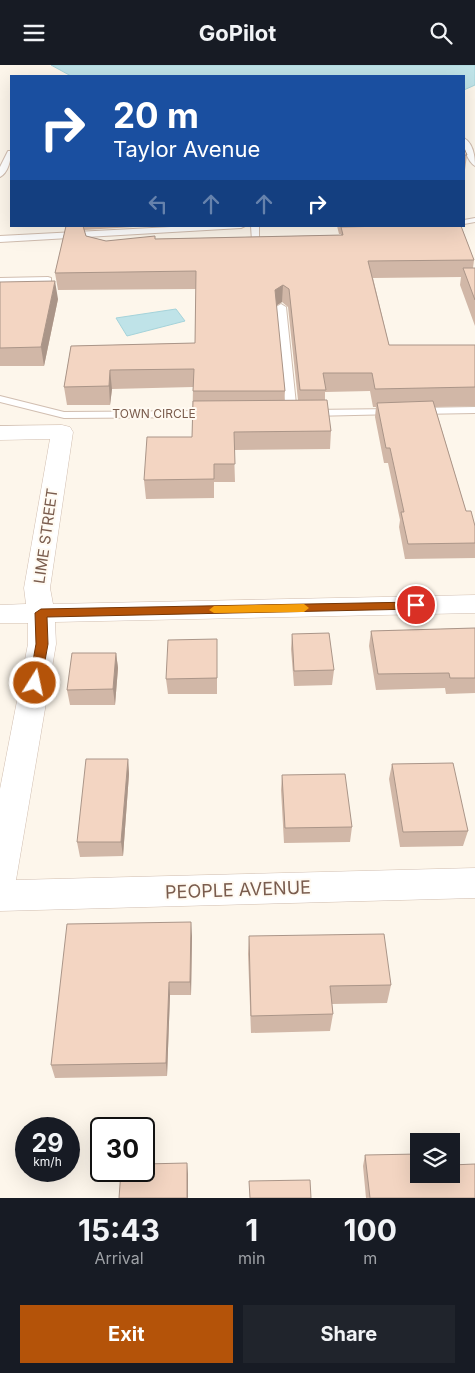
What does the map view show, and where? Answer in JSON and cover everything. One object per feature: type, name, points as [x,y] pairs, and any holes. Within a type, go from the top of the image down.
[{"type":"street","name":"LIME STREET","points":[[0,433],[62,433],[37,588],[41,613],[42,644],[0,877]]},
{"type":"street","points":[[0,614],[475,604]]},
{"type":"street","name":"PEOPLE AVENUE","points":[[0,896],[475,883]]},
{"type":"lane","points":[[465,142],[475,164]]},
{"type":"lane","points":[[0,175],[10,155]]},
{"type":"lane","points":[[0,239],[89,234],[161,235],[232,227]]},
{"type":"lane","points":[[255,227],[256,241]]},
{"type":"lane","points":[[89,234],[89,244]]},
{"type":"lane","points":[[0,281],[48,280]]},
{"type":"lane","points":[[280,307],[292,413]]},
{"type":"lane","name":"TOWN CIRCLE","points":[[0,399],[64,415],[222,414]]},
{"type":"lane","points":[[272,414],[475,410]]},
{"type":"water","points":[[51,65],[475,65],[475,85],[465,90],[465,75],[69,75]]},
{"type":"water","points":[[176,309],[185,321],[127,336],[116,318]]},
{"type":"building","points":[[66,227],[83,227],[86,236],[106,241],[155,236],[155,239],[343,235],[341,227],[461,227],[474,260],[368,261],[389,345],[475,345],[475,387],[375,389],[372,373],[323,373],[326,390],[300,390],[289,289],[283,285],[275,290],[285,391],[193,391],[194,369],[110,370],[109,386],[64,387],[71,346],[195,343],[196,271],[55,273]]},
{"type":"building","points":[[463,268],[475,268],[475,300]]},
{"type":"building","points":[[55,281],[41,347],[0,348],[0,282]]},
{"type":"building","points":[[327,400],[331,431],[234,432],[235,464],[214,464],[214,479],[144,480],[147,437],[192,437],[193,401]]},
{"type":"building","points":[[433,401],[466,511],[471,511],[475,526],[475,543],[408,544],[401,512],[404,512],[390,448],[386,448],[377,403]]},
{"type":"building","points":[[475,628],[475,678],[450,678],[449,673],[378,674],[371,631]]},
{"type":"building","points":[[329,633],[334,670],[294,671],[292,634]]},
{"type":"building","points":[[217,639],[217,678],[166,679],[168,640]]},
{"type":"building","points":[[72,653],[116,653],[113,689],[67,690]]},
{"type":"building","points":[[86,759],[128,759],[121,842],[77,842]]},
{"type":"building","points":[[453,763],[468,831],[403,832],[392,764]]},
{"type":"building","points":[[345,774],[352,827],[285,828],[282,775]]},
{"type":"building","points":[[191,922],[190,982],[169,982],[166,1063],[51,1065],[67,924]]},
{"type":"building","points":[[384,934],[391,985],[330,986],[333,1014],[251,1016],[249,936]]},
{"type":"building","points":[[410,1154],[410,1183],[460,1183],[460,1165],[475,1164],[475,1198],[370,1198],[365,1155]]},
{"type":"building","points":[[187,1163],[187,1198],[119,1198],[120,1182],[155,1182],[155,1164]]},
{"type":"building","points":[[310,1180],[311,1198],[250,1198],[249,1181]]},
{"type":"slow traffic","points":[[214,610],[304,608]]},
{"type":"route","points":[[35,683],[42,644],[41,613],[416,605]]}]
